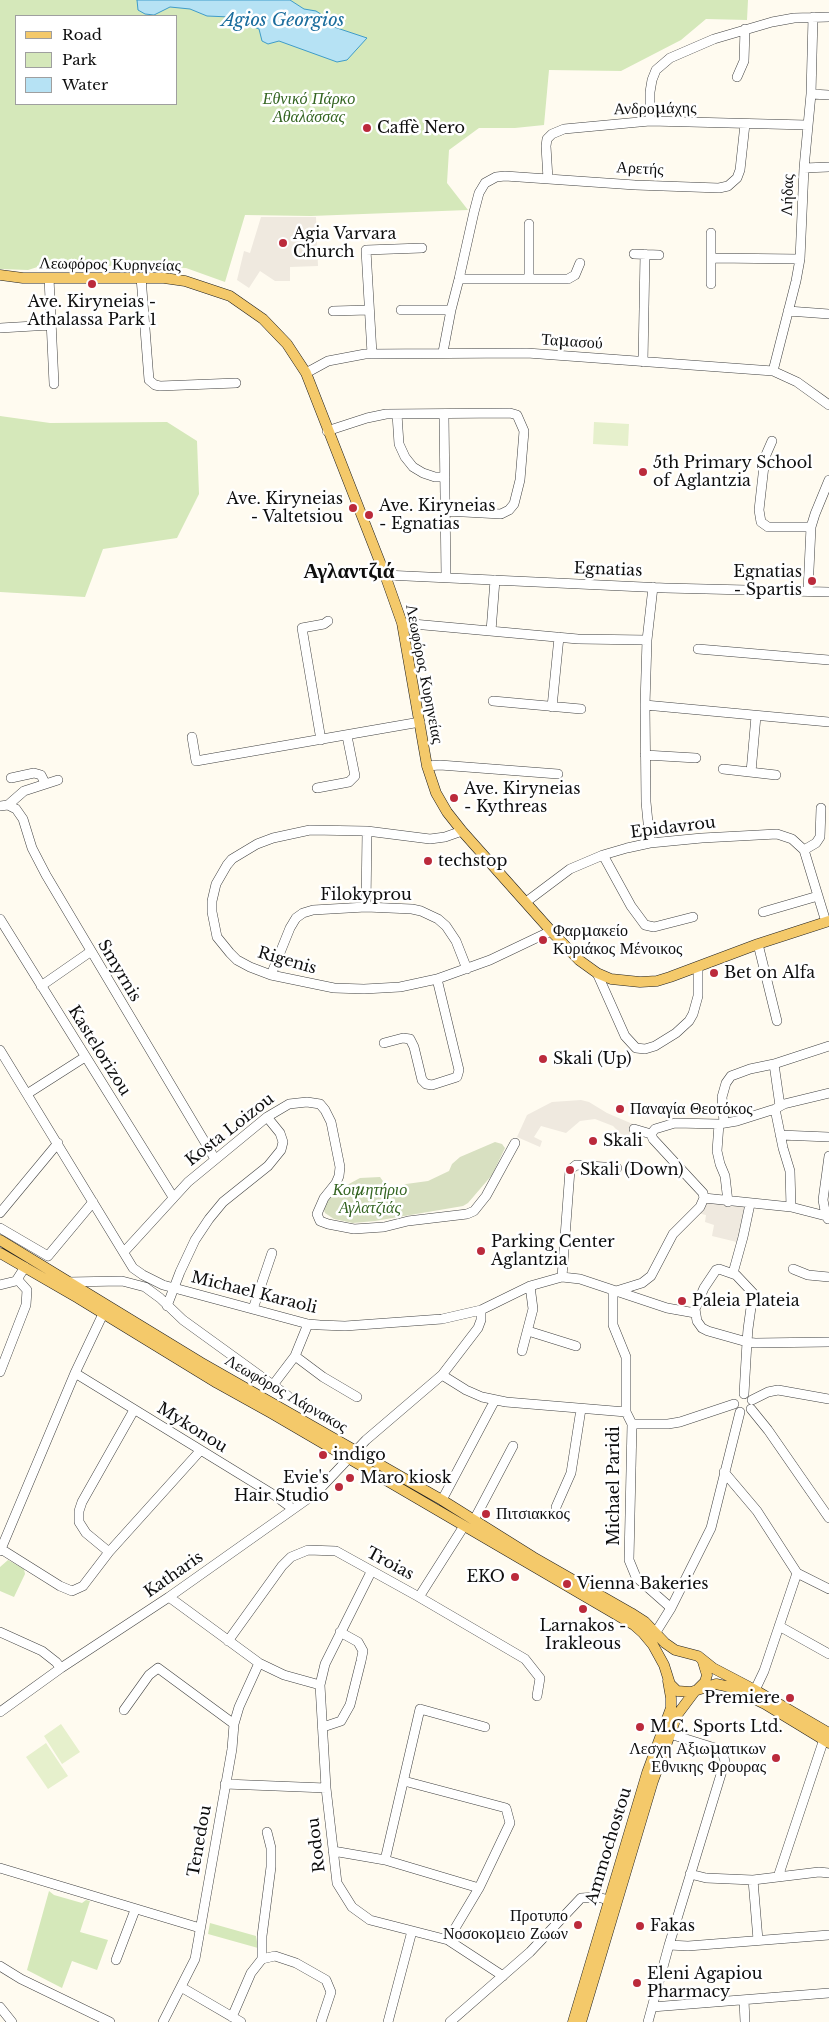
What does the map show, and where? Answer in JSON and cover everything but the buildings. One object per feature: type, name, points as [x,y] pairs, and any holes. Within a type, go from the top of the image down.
[{"type":"main road","name":"Λεωφόρος Κυρηνείας","points":[[0,275],[49,278],[141,277],[185,281],[230,296],[263,319],[288,344],[306,373],[402,623],[427,766],[436,793],[447,812],[462,831],[579,960],[597,973],[611,979],[640,982],[670,977],[758,944],[827,922]]},
{"type":"main road","name":"Λεωφόρος Λάρνακος","points":[[0,1240],[200,1362],[442,1500],[533,1557],[632,1613],[656,1632],[670,1647],[684,1653],[695,1654],[703,1662],[755,1690],[827,1738]]},
{"type":"main road","name":"Λεωφόρος Λάρνακος","points":[[0,1253],[217,1384],[271,1413],[634,1625],[653,1646],[667,1677]]},
{"type":"main road","points":[[684,1653],[677,1655],[670,1661],[667,1677],[678,1690],[688,1693],[716,1684],[730,1687],[827,1738]]},
{"type":"main road","points":[[696,1690],[705,1682],[707,1675],[703,1662]]},
{"type":"main road","name":"Ammochostou","points":[[581,2022],[647,1773],[670,1708],[671,1698],[667,1677]]},
{"type":"main road","name":"Ammochostou","points":[[573,2022],[612,1901],[677,1715],[696,1690]]},
{"type":"street","points":[[650,121],[652,80],[656,70],[663,63],[689,49],[745,29],[775,21],[813,16],[829,17]]},
{"type":"street","name":"Λήδας","points":[[773,371],[800,259],[804,168],[811,94],[813,16]]},
{"type":"street","points":[[737,77],[744,61],[745,29]]},
{"type":"street","points":[[811,94],[829,95]]},
{"type":"street","name":"Ανδρομάχης","points":[[548,179],[547,139],[557,131],[650,121],[807,125]]},
{"type":"street","name":"Αρετής","points":[[460,279],[474,212],[484,183],[505,176],[635,185],[720,188],[728,186],[738,178],[745,124]]},
{"type":"street","points":[[804,168],[829,168]]},
{"type":"street","points":[[529,224],[529,279]]},
{"type":"street","points":[[711,233],[712,284]]},
{"type":"street","points":[[372,354],[366,250],[422,248]]},
{"type":"street","points":[[634,254],[658,255]]},
{"type":"street","points":[[643,362],[645,254]]},
{"type":"street","points":[[712,258],[800,259]]},
{"type":"street","points":[[443,352],[451,310],[460,279],[573,278],[580,263]]},
{"type":"street","points":[[141,277],[149,380],[155,385],[160,386],[236,383]]},
{"type":"street","points":[[49,278],[54,384]]},
{"type":"street","points":[[333,311],[369,310]]},
{"type":"street","points":[[401,310],[451,310]]},
{"type":"street","points":[[788,311],[829,314]]},
{"type":"street","points":[[0,328],[51,325]]},
{"type":"street","name":"Ταμασού","points":[[306,373],[328,361],[348,356],[443,352],[527,353],[773,371],[797,382],[829,405]]},
{"type":"street","points":[[328,431],[367,418],[397,414],[510,413],[517,416],[521,421],[524,431],[520,480],[514,504],[509,510],[501,514],[445,511]]},
{"type":"street","points":[[397,414],[399,444],[404,457],[413,467],[423,473],[445,478]]},
{"type":"street","points":[[444,415],[446,577]]},
{"type":"street","points":[[772,441],[764,457],[760,510],[761,522],[768,527],[812,527]]},
{"type":"street","points":[[808,591],[812,527],[815,514],[829,480]]},
{"type":"street","name":"Egnatias","points":[[385,575],[653,587],[829,592]]},
{"type":"street","points":[[491,631],[495,580]]},
{"type":"street","points":[[650,843],[646,802],[645,705],[647,640],[653,587]]},
{"type":"street","points":[[320,740],[302,628],[324,624],[328,621]]},
{"type":"street","points":[[402,623],[560,637],[647,640]]},
{"type":"street","points":[[552,707],[560,637]]},
{"type":"street","points":[[698,650],[829,660]]},
{"type":"street","points":[[493,701],[581,709]]},
{"type":"street","points":[[645,705],[829,722]]},
{"type":"street","points":[[751,772],[756,716]]},
{"type":"street","points":[[192,737],[196,761],[420,722]]},
{"type":"street","points":[[317,788],[350,782],[355,776],[347,736]]},
{"type":"street","points":[[645,755],[696,758]]},
{"type":"street","points":[[427,766],[440,765],[558,774]]},
{"type":"street","points":[[723,769],[776,775]]},
{"type":"street","points":[[11,778],[34,772],[43,777],[45,783]]},
{"type":"street","points":[[4,806],[24,791],[58,780]]},
{"type":"street","name":"Smyrnis","points":[[4,806],[16,808],[23,819],[32,848],[41,866],[90,952],[215,1159]]},
{"type":"street","points":[[821,808],[820,837],[810,848],[804,850],[827,922]]},
{"type":"street","name":"Rigenis","points":[[462,831],[445,838],[430,839],[367,831],[310,830],[257,844],[238,855],[227,865],[216,884],[212,901],[212,920],[217,937],[226,950],[237,960],[270,975],[334,988],[364,989],[400,987],[437,979],[467,969],[551,931]]},
{"type":"street","points":[[366,907],[367,831]]},
{"type":"street","name":"Epidavrou","points":[[526,902],[570,869],[603,855],[650,843],[777,834],[792,839],[804,850]]},
{"type":"street","points":[[603,855],[631,906],[645,925],[654,927],[693,917]]},
{"type":"street","points":[[763,912],[818,896]]},
{"type":"street","name":"Filokyprou","points":[[270,975],[296,918],[313,910],[366,907],[412,909],[438,919],[446,926],[456,941],[467,969]]},
{"type":"street","name":"Kastelorizou","points":[[0,919],[173,1198]]},
{"type":"street","points":[[758,944],[777,1021]]},
{"type":"street","points":[[41,986],[90,952]]},
{"type":"street","points":[[597,973],[625,1036],[636,1048],[645,1049],[655,1046],[676,1033],[694,1014],[698,996],[698,967]]},
{"type":"street","points":[[384,1043],[403,1038],[410,1039],[414,1047],[422,1080],[426,1084],[432,1085],[457,1077],[459,1070],[437,979]]},
{"type":"street","points":[[728,1202],[725,1176],[717,1151],[722,1124],[722,1098],[726,1083],[734,1074],[774,1064],[829,1046]]},
{"type":"street","points":[[0,1050],[133,1268],[129,1276],[122,1281]]},
{"type":"street","points":[[27,1094],[85,1057]]},
{"type":"street","points":[[774,1064],[780,1134],[790,1170],[792,1207]]},
{"type":"street","points":[[651,1134],[656,1129],[676,1123],[722,1124],[829,1093]]},
{"type":"street","name":"Kosta Loizou","points":[[124,1252],[173,1198],[215,1159],[267,1116],[281,1107],[298,1103],[314,1103],[320,1104],[325,1110],[331,1122],[340,1167],[336,1183],[324,1198],[317,1214],[320,1221],[354,1229],[377,1228],[408,1221],[467,1214],[474,1211],[486,1196],[515,1143]]},
{"type":"street","points":[[167,1306],[173,1288],[195,1240],[216,1210],[268,1166],[281,1150],[283,1142],[280,1133],[267,1116]]},
{"type":"street","points":[[614,1292],[647,1280],[665,1253],[673,1234],[700,1207],[704,1198],[703,1193],[653,1139],[651,1134],[634,1129]]},
{"type":"street","points":[[780,1134],[829,1137]]},
{"type":"street","points":[[0,1213],[58,1143]]},
{"type":"street","points":[[827,1218],[823,1206],[823,1189],[829,1156]]},
{"type":"street","points":[[617,1168],[576,1165],[570,1170],[562,1277],[580,1279],[614,1292],[667,1308],[695,1313]]},
{"type":"street","points":[[704,1198],[728,1202],[792,1207],[827,1218]]},
{"type":"street","points":[[0,1228],[48,1256],[94,1202]]},
{"type":"street","points":[[733,1273],[744,1237],[750,1204]]},
{"type":"street","points":[[253,1309],[272,1253]]},
{"type":"street","points":[[0,1285],[13,1283],[18,1280],[25,1267]]},
{"type":"street","name":"Michael Karaoli","points":[[133,1268],[154,1281],[173,1288],[308,1324],[344,1326],[442,1319],[481,1310],[530,1286],[562,1277]]},
{"type":"street","points":[[793,1269],[808,1275],[829,1277]]},
{"type":"street","points":[[744,1394],[747,1342],[753,1293],[733,1273],[716,1270],[704,1288],[695,1313],[702,1328],[747,1342],[829,1342]]},
{"type":"street","points":[[0,1372],[26,1305],[27,1290],[18,1280]]},
{"type":"street","points":[[68,1282],[122,1281],[145,1287],[160,1298],[183,1320],[288,1396]]},
{"type":"street","points":[[522,1351],[533,1304],[530,1286]]},
{"type":"street","name":"Michael Paridi","points":[[614,1292],[613,1325],[626,1358],[626,1412],[632,1424],[629,1560],[636,1577],[671,1608]]},
{"type":"street","name":"Katharis","points":[[0,1712],[61,1668],[169,1597],[316,1493],[356,1451],[442,1376],[478,1328],[481,1320],[481,1310]]},
{"type":"street","points":[[103,1314],[75,1373],[0,1550],[72,1591],[83,1586],[109,1552],[200,1451]]},
{"type":"street","points":[[273,1385],[295,1356],[308,1324]]},
{"type":"street","points":[[528,1331],[576,1346]]},
{"type":"street","points":[[295,1356],[323,1377],[357,1397]]},
{"type":"street","name":"Mykonou","points":[[75,1373],[200,1451],[274,1494],[293,1510]]},
{"type":"street","points":[[442,1376],[466,1390],[495,1400],[626,1412]]},
{"type":"street","points":[[752,1400],[768,1392],[778,1390],[829,1399]]},
{"type":"street","points":[[744,1394],[750,1396],[753,1404],[751,1409],[746,1412],[740,1412],[734,1404],[737,1397],[744,1394]]},
{"type":"street","points":[[442,1500],[495,1400]]},
{"type":"street","points":[[632,1424],[680,1422],[734,1404]]},
{"type":"street","points":[[556,1507],[571,1473],[581,1409]]},
{"type":"street","points":[[751,1409],[768,1430],[829,1518]]},
{"type":"street","points":[[109,1552],[86,1533],[79,1522],[79,1512],[82,1502],[134,1410]]},
{"type":"street","points":[[656,1632],[671,1608],[710,1528],[740,1412]]},
{"type":"street","points":[[474,1520],[513,1446]]},
{"type":"street","points":[[724,1472],[757,1511],[797,1573],[829,1589]]},
{"type":"street","points":[[419,1597],[464,1526]]},
{"type":"street","name":"Troias","points":[[228,1641],[282,1566],[298,1553],[308,1550],[336,1551],[524,1659],[540,1678],[537,1696]]},
{"type":"street","name":"Rodou","points":[[371,1572],[325,1664],[320,1685],[326,1788],[337,1883],[352,1907],[370,1920],[448,1940],[503,1976]]},
{"type":"street","points":[[755,1690],[797,1573]]},
{"type":"street","points":[[169,1597],[259,1663],[284,1675],[320,1685]]},
{"type":"street","points":[[779,1626],[829,1654]]},
{"type":"street","points":[[0,1632],[42,1651],[61,1668]]},
{"type":"street","points":[[323,1727],[341,1722],[350,1705],[362,1662],[363,1651],[358,1642],[340,1632]]},
{"type":"street","name":"Tenedou","points":[[163,2022],[195,1959],[232,1749],[234,1724],[239,1706],[259,1663]]},
{"type":"street","points":[[124,1710],[148,1675],[158,1668],[234,1724]]},
{"type":"street","points":[[385,1860],[420,1710],[485,1728]]},
{"type":"street","points":[[648,2022],[669,1944],[725,1758],[718,1749],[670,1734]]},
{"type":"street","points":[[778,1877],[827,1738]]},
{"type":"street","points":[[404,1781],[506,1808],[510,1823],[479,1888],[448,1940]]},
{"type":"street","points":[[225,1784],[326,1788]]},
{"type":"street","points":[[232,2017],[251,1973],[262,1959],[262,1936],[271,1867],[271,1848],[267,1832]]},
{"type":"street","points":[[333,1851],[385,1860],[479,1888]]},
{"type":"street","points":[[0,1868],[200,1928]]},
{"type":"street","points":[[690,1874],[706,1878],[753,1880],[819,1872],[829,1873]]},
{"type":"street","points":[[753,1880],[758,1940]]},
{"type":"street","points":[[450,2022],[530,1952],[581,1898],[589,1897],[612,1901]]},
{"type":"street","points":[[116,1960],[136,1910]]},
{"type":"street","points":[[388,2022],[412,1931]]},
{"type":"street","points":[[669,1944],[688,1946],[829,1935]]},
{"type":"street","points":[[262,1959],[275,1956],[296,1963],[326,1980],[331,1992],[321,2022]]},
{"type":"street","points":[[0,1966],[21,1979],[110,2022]]},
{"type":"street","points":[[182,1987],[241,2022]]},
{"type":"street","points":[[652,2008],[829,1993]]},
{"type":"street","points":[[744,2000],[745,2022]]},
{"type":"street","points":[[0,2007],[12,2022]]},
{"type":"green space","name":"Εθνικό Πάρκο Αθαλάσσας","points":[[0,0],[748,0],[747,20],[706,19],[681,40],[621,71],[549,70],[544,125],[515,128],[479,128],[449,150],[447,183],[468,210],[311,216],[245,215],[225,282],[186,268],[47,264],[28,270],[0,269]]},
{"type":"green space","points":[[0,416],[50,423],[167,422],[197,441],[199,494],[177,538],[103,549],[85,597],[0,592]]},
{"type":"green space","points":[[594,422],[629,424],[628,446],[593,444]]},
{"type":"green space","name":"Κοιμητήριο Αγλατζιάς","points":[[495,1142],[502,1144],[505,1148],[492,1175],[468,1203],[463,1206],[353,1223],[334,1219],[325,1213],[322,1204],[335,1190],[340,1189],[344,1194],[349,1192],[347,1185],[360,1178],[380,1177],[387,1187],[395,1189],[406,1184],[428,1181],[449,1171],[452,1164],[460,1157]]},
{"type":"green space","points":[[8,1560],[24,1569],[25,1574],[14,1597],[0,1591],[0,1567]]},
{"type":"green space","points":[[61,1724],[80,1752],[62,1764],[44,1736]]},
{"type":"green space","points":[[46,1743],[68,1776],[48,1789],[26,1757]]},
{"type":"green space","points":[[49,1891],[54,1895],[82,1903],[86,1900],[90,1901],[80,1932],[108,1940],[97,1970],[72,1961],[62,1988],[27,1970]]},
{"type":"green space","points":[[210,1923],[256,1936],[258,1948],[208,1934]]},
{"type":"shaded area","points":[[261,217],[316,217],[318,266],[290,267],[290,281],[275,281],[260,271],[249,288],[237,280],[244,251],[250,253]]},
{"type":"shaded area","points":[[581,1100],[589,1102],[607,1113],[635,1125],[627,1140],[613,1126],[595,1119],[580,1121],[566,1133],[541,1126],[534,1137],[542,1141],[540,1147],[517,1137],[527,1115],[552,1102]]},
{"type":"shaded area","points":[[702,1198],[748,1201],[745,1244],[712,1236],[714,1225],[705,1222],[706,1215],[697,1213]]},
{"type":"water","name":"Agios Georgios","points":[[137,0],[290,0],[304,9],[316,11],[330,20],[334,27],[367,38],[347,60],[337,62],[279,41],[268,44],[262,41],[259,29],[242,22],[233,23],[230,17],[207,16],[190,9],[170,7],[154,15],[145,14],[138,10]]},
{"type":"place","name":"Caffè Nero","points":[[367,128]]},
{"type":"place","name":"Agia Varvara Church","points":[[283,243]]},
{"type":"place","name":"Ave. Kiryneias - Athalassa Park 1","points":[[92,284]]},
{"type":"place","name":"5th Primary School of Aglantzia","points":[[643,472]]},
{"type":"place","name":"Ave. Kiryneias - Valtetsiou","points":[[353,508]]},
{"type":"place","name":"Ave. Kiryneias - Egnatias","points":[[369,515]]},
{"type":"place","name":"Egnatias - Spartis","points":[[812,581]]},
{"type":"place","name":"Ave. Kiryneias - Kythreas","points":[[454,798]]},
{"type":"place","name":"techstop","points":[[428,861]]},
{"type":"place","name":"Φαρμακείο Κυριάκος Μένοικος","points":[[543,940]]},
{"type":"place","name":"Bet on Alfa","points":[[714,973]]},
{"type":"place","name":"Skali (Up)","points":[[543,1059]]},
{"type":"place","name":"Παναγία Θεοτόκος","points":[[620,1109]]},
{"type":"place","name":"Skali","points":[[593,1141]]},
{"type":"place","name":"Skali (Down)","points":[[570,1170]]},
{"type":"place","name":"Parking Center Aglantzia","points":[[481,1251]]},
{"type":"place","name":"Paleia Plateia","points":[[682,1301]]},
{"type":"place","name":"indigo","points":[[323,1455]]},
{"type":"place","name":"Maro kiosk","points":[[350,1478]]},
{"type":"place","name":"Evie's Hair Studio","points":[[339,1487]]},
{"type":"place","name":"Πιτσιακκος","points":[[486,1514]]},
{"type":"place","name":"EKO","points":[[515,1577]]},
{"type":"place","name":"Vienna Bakeries","points":[[567,1584]]},
{"type":"place","name":"Larnakos - Irakleous","points":[[583,1609]]},
{"type":"place","name":"Premiere","points":[[790,1698]]},
{"type":"place","name":"M.C. Sports Ltd.","points":[[640,1727]]},
{"type":"place","name":"Λεσχη Αξιωματικων Εθνικης Φρουρας","points":[[776,1758]]},
{"type":"place","name":"Προτυπο Νοσοκομειο Ζωων","points":[[578,1925]]},
{"type":"place","name":"Fakas","points":[[640,1926]]},
{"type":"place","name":"Eleni Agapiou Pharmacy","points":[[637,1983]]},
{"type":"district","name":"Αγλαντζιά","points":[[349,572]]}]
